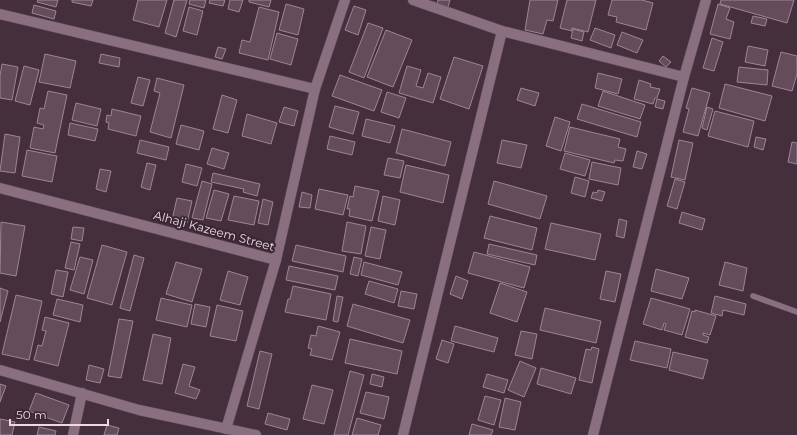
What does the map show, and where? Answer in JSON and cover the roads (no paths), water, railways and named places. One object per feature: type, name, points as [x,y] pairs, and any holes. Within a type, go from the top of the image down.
[{"type":"street","points":[[276,260],[315,89],[345,0]]},
{"type":"street","points":[[413,0],[502,31],[684,77]]},
{"type":"street","points":[[593,435],[684,77],[706,0]]},
{"type":"street","points":[[0,14],[315,89]]},
{"type":"street","points":[[403,435],[502,31]]},
{"type":"street","name":"Alhaji Kazeem Street","points":[[0,188],[276,260],[226,429]]},
{"type":"street","points":[[0,370],[139,410],[256,435]]},
{"type":"street","points":[[73,435],[82,393]]},
{"type":"lane","points":[[753,296],[797,312]]}]
